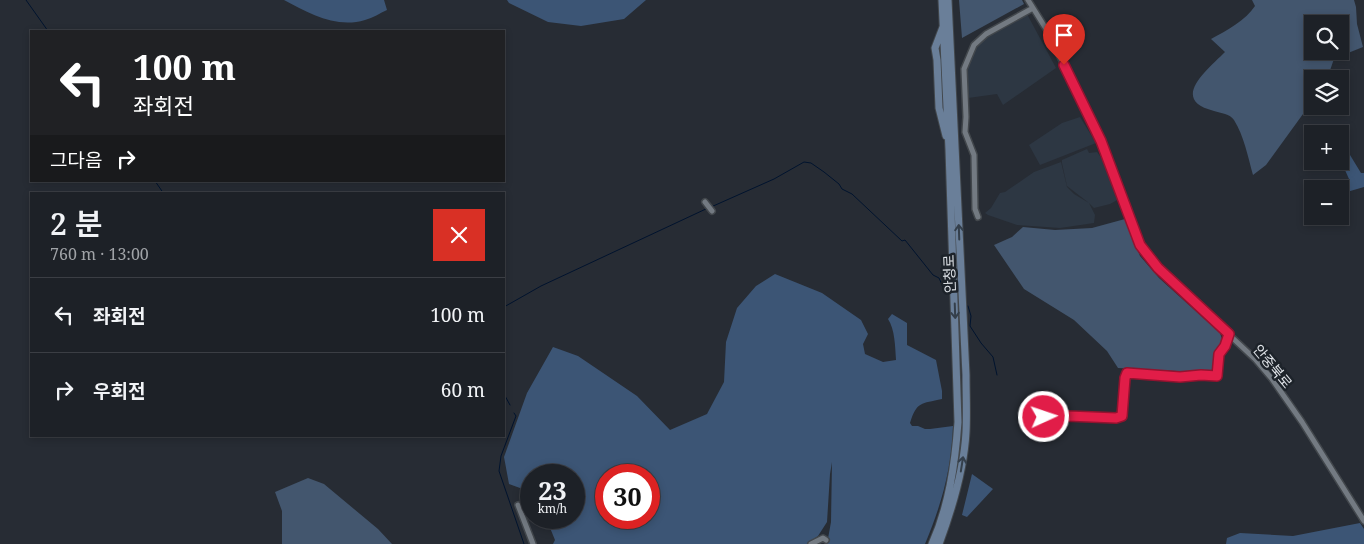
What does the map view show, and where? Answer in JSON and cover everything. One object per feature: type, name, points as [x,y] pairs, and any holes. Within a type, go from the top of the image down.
[{"type":"street","name":"안청로","points":[[932,544],[946,506],[958,422],[942,0]]},
{"type":"street","name":"안청로","points":[[938,544],[956,491],[966,434],[966,375],[948,0]]},
{"type":"street","name":"안중북로","points":[[1028,0],[1048,32],[1101,141],[1140,245],[1158,268],[1255,359],[1272,379],[1302,422],[1364,521]]},
{"type":"street","points":[[978,217],[975,209],[974,155],[965,132],[964,69],[974,45],[1003,24],[1033,8]]},
{"type":"street","points":[[944,24],[935,48],[941,117],[949,150]]},
{"type":"street","points":[[705,202],[712,211]]},
{"type":"street","points":[[1044,417],[1116,418],[1122,416],[1127,373],[1180,377],[1217,376],[1219,354],[1225,346],[1229,334]]},
{"type":"street","points":[[518,505],[533,544]]},
{"type":"street","points":[[812,544],[823,538],[826,540]]},
{"type":"shaded area","points":[[284,0],[384,0],[387,10],[365,20],[354,22],[333,21],[303,10]]},
{"type":"shaded area","points":[[507,0],[646,0],[624,19],[581,26],[548,22],[509,3]]},
{"type":"shaded area","points":[[959,0],[1022,0],[1024,4],[962,38]]},
{"type":"shaded area","points":[[1252,0],[1354,0],[1357,24],[1363,47],[1349,53],[1349,15],[1304,15],[1304,60],[1334,60],[1330,70],[1304,70],[1304,114],[1266,165],[1253,175],[1243,140],[1234,120],[1228,115],[1201,106],[1194,100],[1193,92],[1196,84],[1209,67],[1225,52],[1211,39],[1229,29],[1255,6]]},
{"type":"shaded area","points":[[1027,14],[1056,68],[1003,105],[997,94],[968,98],[965,69],[975,45]]},
{"type":"shaded area","points":[[1080,117],[1096,143],[1040,165],[1029,145],[1062,123]]},
{"type":"shaded area","points":[[1087,149],[1089,153],[1097,152],[1105,163],[1119,199],[1110,204],[1094,208],[1067,186],[1062,160]]},
{"type":"shaded area","points":[[1349,155],[1361,173],[1364,173],[1364,187],[1349,191],[1349,180],[1347,180],[1349,179],[1345,170],[1349,170]]},
{"type":"shaded area","points":[[1061,162],[1067,187],[1074,194],[1089,203],[1095,215],[1094,223],[1060,228],[1017,225],[985,213],[991,208],[1000,193],[1005,192],[1034,172]]},
{"type":"shaded area","points":[[1125,219],[1140,256],[1159,278],[1220,333],[1223,342],[1214,352],[1215,373],[1118,368],[1107,351],[1074,320],[1024,289],[994,245],[1012,237],[1023,227],[1055,230],[1092,228]]},
{"type":"shaded area","points":[[775,274],[822,293],[861,320],[868,334],[863,344],[865,354],[883,362],[896,360],[893,333],[888,319],[892,314],[907,323],[907,345],[936,360],[942,391],[942,399],[924,403],[918,407],[910,423],[912,426],[925,429],[953,426],[945,486],[925,544],[827,544],[831,522],[832,462],[827,522],[818,536],[807,544],[553,544],[555,540],[550,529],[585,529],[585,464],[520,464],[520,488],[509,484],[504,457],[527,393],[553,347],[578,356],[637,396],[670,430],[707,414],[724,382],[726,342],[737,308],[756,286]]},
{"type":"shaded area","points":[[972,474],[993,489],[967,517],[962,515]]},
{"type":"shaded area","points":[[308,478],[324,484],[378,529],[392,544],[282,544],[282,511],[275,492]]},
{"type":"shaded area","points":[[1360,523],[1364,529],[1364,544],[1226,544],[1227,538],[1240,533],[1293,536]]},
{"type":"waterway","points":[[26,0],[47,30]]},
{"type":"waterway","points":[[711,207],[774,179],[804,162],[811,163],[839,184],[842,189],[852,194],[902,241],[905,240],[933,275],[939,278],[943,287]]},
{"type":"waterway","points":[[156,182],[163,192]]},
{"type":"waterway","points":[[505,306],[541,286],[708,208]]},
{"type":"waterway","points":[[968,306],[971,316],[970,326],[993,357],[997,375]]},
{"type":"waterway","points":[[505,396],[510,405]]},
{"type":"waterway","points":[[514,413],[516,416],[501,456],[499,471],[524,544]]},
{"type":"route","points":[[1044,417],[1116,418],[1122,416],[1127,373],[1180,377],[1217,376],[1219,354],[1225,346],[1229,334],[1158,268],[1140,245],[1101,141],[1064,65]]}]
